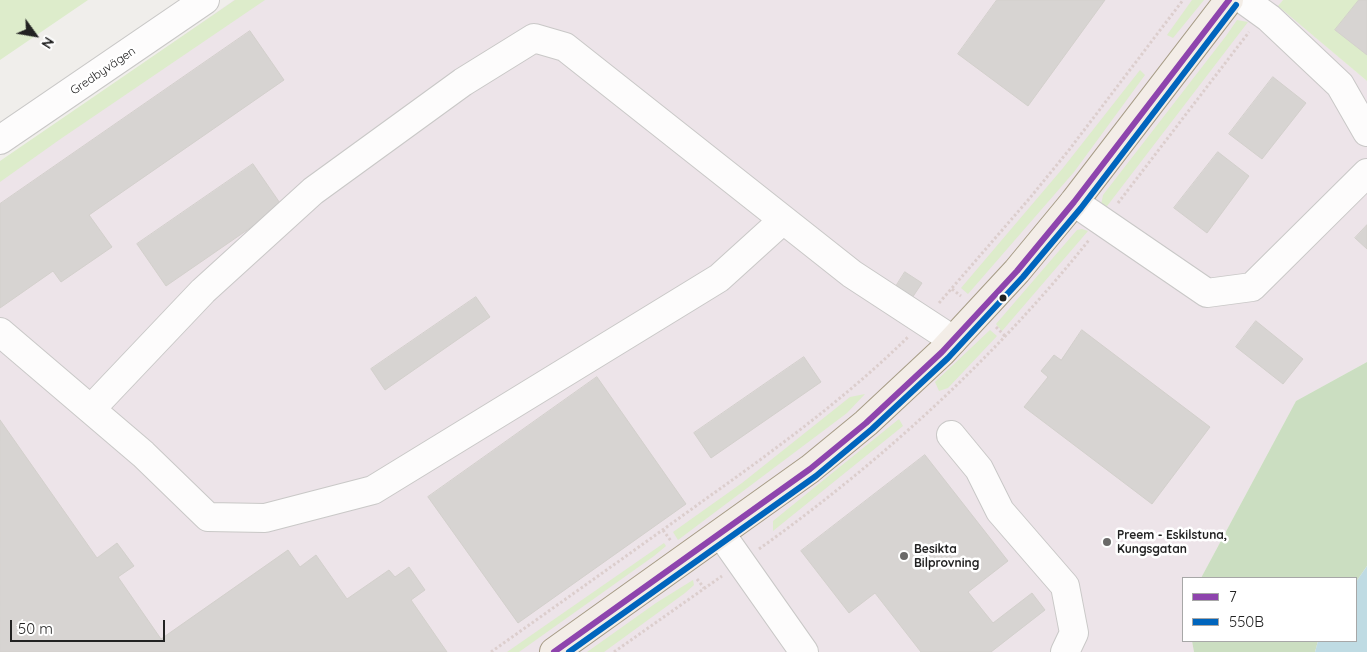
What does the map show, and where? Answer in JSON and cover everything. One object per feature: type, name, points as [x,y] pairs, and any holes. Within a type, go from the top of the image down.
[{"type":"main road","points":[[554,652],[810,469],[866,423],[953,340],[1017,271],[1074,202],[1229,0]]},
{"type":"street","name":"Gredbyvägen","points":[[0,140],[205,0]]},
{"type":"street","points":[[1244,0],[1269,18],[1340,85],[1367,132]]},
{"type":"street","points":[[92,409],[203,291],[313,192],[464,82],[534,38],[565,47],[852,274],[953,340]]},
{"type":"street","points":[[1074,202],[1207,293],[1252,287],[1367,173]]},
{"type":"street","points":[[0,332],[143,454],[208,517],[265,518],[373,490],[719,278],[783,220]]},
{"type":"street","points":[[951,435],[980,469],[1000,511],[1065,586],[1074,633],[1064,652]]},
{"type":"street","points":[[720,534],[804,652]]},
{"type":"path","points":[[491,652],[759,461],[875,368],[925,320],[1029,199],[1183,0]]},
{"type":"path","points":[[614,652],[704,588]]},
{"type":"shaded area","points":[[234,0],[1283,0],[1279,6],[1367,81],[1367,362],[1296,401],[1202,577],[1182,577],[1182,642],[1192,642],[1194,652],[0,652],[0,163]]},
{"type":"green space","points":[[0,0],[88,0],[0,60]]},
{"type":"green space","points":[[235,0],[265,0],[0,182],[0,161]]},
{"type":"green space","points":[[1192,0],[1204,0],[1173,38],[1167,35]]},
{"type":"green space","points":[[1283,0],[1367,0],[1367,81],[1278,6]]},
{"type":"green space","points":[[1237,20],[1248,22],[1104,210],[1101,205],[1103,195]]},
{"type":"green space","points":[[1140,70],[1145,75],[1074,172],[968,294],[961,288],[1063,168]]},
{"type":"green space","points":[[1077,230],[1088,231],[1002,331],[996,324]]},
{"type":"green space","points":[[990,330],[997,336],[948,388],[939,391],[935,382]]},
{"type":"green space","points":[[1367,362],[1367,566],[1357,581],[1357,577],[1202,577],[1296,401]]},
{"type":"green space","points":[[865,394],[847,413],[678,540],[673,532],[742,483],[850,397]]},
{"type":"green space","points":[[899,419],[903,426],[773,531],[773,521]]},
{"type":"green space","points":[[664,543],[666,546],[654,556],[519,652],[507,652]]},
{"type":"green space","points":[[693,580],[694,585],[685,593],[604,652],[587,652],[656,603]]},
{"type":"green space","points":[[1192,642],[1318,642],[1315,652],[1194,652]]},
{"type":"water","points":[[1367,566],[1367,652],[1315,652],[1318,642],[1357,642],[1357,581]]},
{"type":"building","points":[[997,0],[1105,0],[1028,106],[958,54]]},
{"type":"building","points":[[1359,0],[1367,0],[1367,55],[1335,30]]},
{"type":"building","points":[[250,31],[284,80],[89,215],[112,247],[61,282],[53,271],[0,308],[0,204]]},
{"type":"building","points":[[1273,77],[1306,103],[1262,159],[1229,134]]},
{"type":"building","points":[[1218,152],[1249,176],[1207,233],[1174,208]]},
{"type":"building","points":[[253,164],[282,206],[166,286],[137,244]]},
{"type":"building","points":[[1367,225],[1367,249],[1355,238]]},
{"type":"building","points":[[905,272],[922,283],[912,298],[895,288]]},
{"type":"building","points":[[476,297],[490,317],[385,390],[371,369]]},
{"type":"building","points":[[1256,321],[1303,359],[1283,384],[1236,347]]},
{"type":"building","points":[[1082,330],[1210,427],[1152,504],[1024,407],[1048,377],[1041,371],[1054,355],[1061,360]]},
{"type":"building","points":[[804,357],[821,382],[711,458],[694,433]]},
{"type":"building","points":[[597,377],[686,504],[518,623],[428,497]]},
{"type":"building","points":[[0,420],[97,558],[117,543],[134,566],[118,577],[161,639],[288,550],[300,567],[316,555],[347,599],[389,570],[395,577],[409,567],[425,590],[411,600],[447,652],[0,652]]},
{"type":"building","name":"Besikta Bilprovning","points":[[925,455],[1008,561],[968,592],[993,623],[1032,593],[1045,610],[991,652],[921,652],[875,593],[849,613],[801,551]]},
{"type":"transit line","name":"7","points":[[554,652],[810,469],[866,423],[942,352],[1017,271],[1074,202],[1229,0]]},
{"type":"transit line","name":"550B","points":[[569,652],[816,476],[872,429],[948,358],[1023,277],[1081,208],[1236,5]]},
{"type":"place","name":"Preem - Eskilstuna, Kungsgatan","points":[[1107,542]]},
{"type":"place","name":"Besikta Bilprovning","points":[[904,556]]}]
